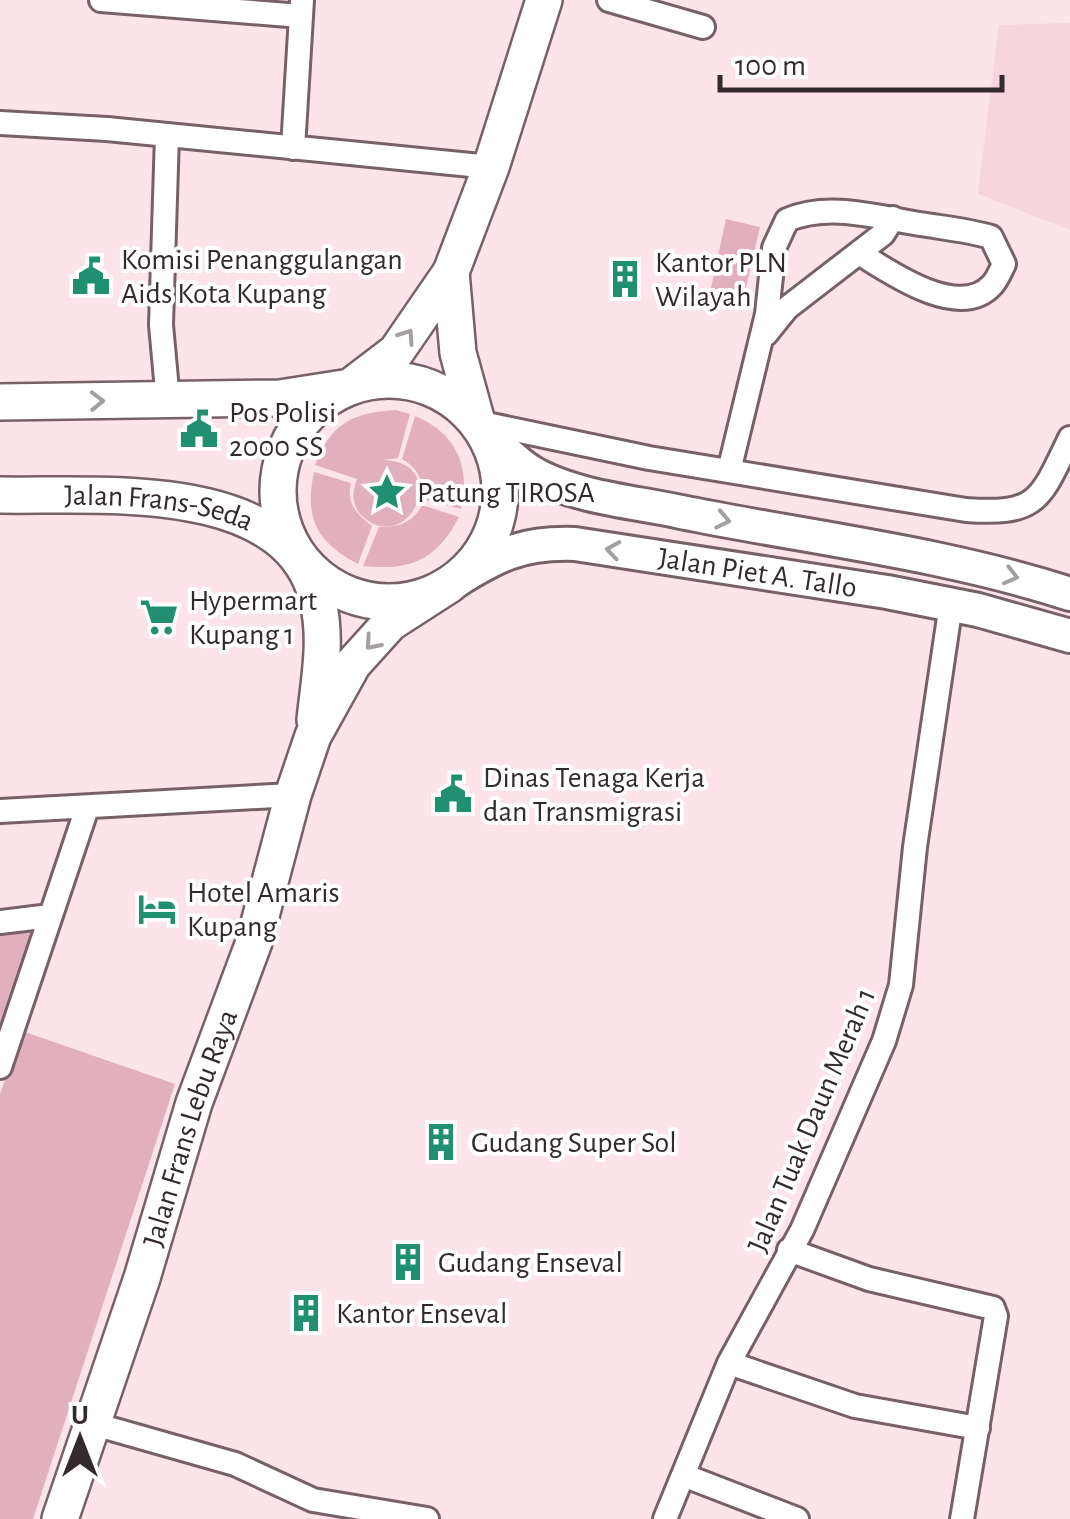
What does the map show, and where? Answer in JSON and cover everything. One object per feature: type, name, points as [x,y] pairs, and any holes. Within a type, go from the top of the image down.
[{"type":"main road","points":[[0,402],[280,398],[350,387],[372,381],[419,384],[460,405],[476,422],[489,441],[501,486],[500,510],[482,552],[450,585],[406,601],[360,598],[318,577],[289,541],[281,519],[279,473],[296,430],[329,398],[350,387],[396,352],[450,272],[491,167],[544,0]]},
{"type":"main road","points":[[450,272],[458,353],[476,422]]},
{"type":"main road","name":"Jalan Piet A. Tallo","points":[[476,422],[540,478],[600,496],[951,562],[1019,577],[1070,594]]},
{"type":"main road","name":"Jalan Frans-Seda","points":[[0,495],[186,501],[237,514],[302,560]]},
{"type":"main road","name":"Jalan Piet A. Tallo","points":[[450,585],[498,554],[547,543],[576,544],[951,604],[1070,636]]},
{"type":"main road","name":"Jalan Frans Lebu Raya","points":[[302,560],[318,598],[323,646],[313,736]]},
{"type":"main road","name":"Jalan Frans Lebu Raya","points":[[60,1519],[94,1424],[194,1103],[254,942],[313,736],[354,664],[390,622],[450,585]]},
{"type":"street","points":[[101,0],[302,8],[293,148]]},
{"type":"street","points":[[609,0],[703,27]]},
{"type":"street","points":[[0,123],[491,167]]},
{"type":"street","points":[[167,135],[162,325],[168,401]]},
{"type":"street","points":[[729,471],[760,341],[774,248],[786,220],[800,214],[854,211],[969,230],[990,237],[1004,264],[992,286],[977,295],[948,298],[903,280],[859,253]]},
{"type":"street","points":[[760,341],[787,308],[883,234],[893,218]]},
{"type":"street","points":[[476,422],[729,471],[966,510],[1000,512],[1029,505],[1070,438]]},
{"type":"street","name":"Jalan Tuak Daun Merah 1","points":[[665,1519],[729,1364],[802,1230],[884,1041],[901,985],[915,847],[951,604]]},
{"type":"street","points":[[0,812],[293,795]]},
{"type":"street","points":[[0,1067],[86,808]]},
{"type":"street","points":[[0,922],[50,916]]},
{"type":"street","points":[[789,1250],[868,1280],[993,1308],[996,1316],[962,1519]]},
{"type":"street","points":[[729,1364],[855,1406],[978,1428]]},
{"type":"street","points":[[94,1424],[236,1464],[307,1509],[427,1519]]},
{"type":"street","points":[[683,1475],[797,1519]]},
{"type":"shaded area","points":[[1070,23],[1070,230],[978,194],[999,25]]},
{"type":"shaded area","points":[[726,219],[760,227],[744,296],[711,288]]},
{"type":"shaded area","points":[[396,410],[410,414],[398,458],[383,460],[404,465],[416,476],[420,490],[408,517],[395,525],[379,526],[362,516],[354,503],[357,479],[315,465],[328,439],[345,423],[367,414]]},
{"type":"shaded area","points":[[415,416],[441,432],[457,453],[464,479],[461,509],[422,499],[419,476],[402,459]]},
{"type":"shaded area","points":[[314,472],[351,483],[354,508],[372,526],[358,564],[332,547],[317,527],[311,503]]},
{"type":"shaded area","points":[[422,505],[459,517],[441,544],[408,564],[363,566],[379,527],[404,523]]},
{"type":"shaded area","points":[[38,930],[0,1045],[0,933]]},
{"type":"shaded area","points":[[22,1031],[175,1084],[33,1519],[0,1519],[0,1094]]},
{"type":"place","name":"Komisi Penanggulangan Aids Kota Kupang","points":[[91,276]]},
{"type":"place","name":"Kantor PLN Wilayah","points":[[625,279]]},
{"type":"place","name":"Pos Polisi 2000 SS","points":[[199,429]]},
{"type":"place","name":"Patung TIROSA","points":[[387,492]]},
{"type":"place","name":"Hypermart Kupang 1","points":[[159,617]]},
{"type":"place","name":"Dinas Tenaga Kerja dan Transmigrasi","points":[[453,794]]},
{"type":"place","name":"Hotel Amaris Kupang","points":[[157,909]]},
{"type":"place","name":"Gudang Super Sol","points":[[441,1142]]},
{"type":"place","name":"Gudang Enseval","points":[[408,1262]]},
{"type":"place","name":"Kantor Enseval","points":[[306,1313]]}]
